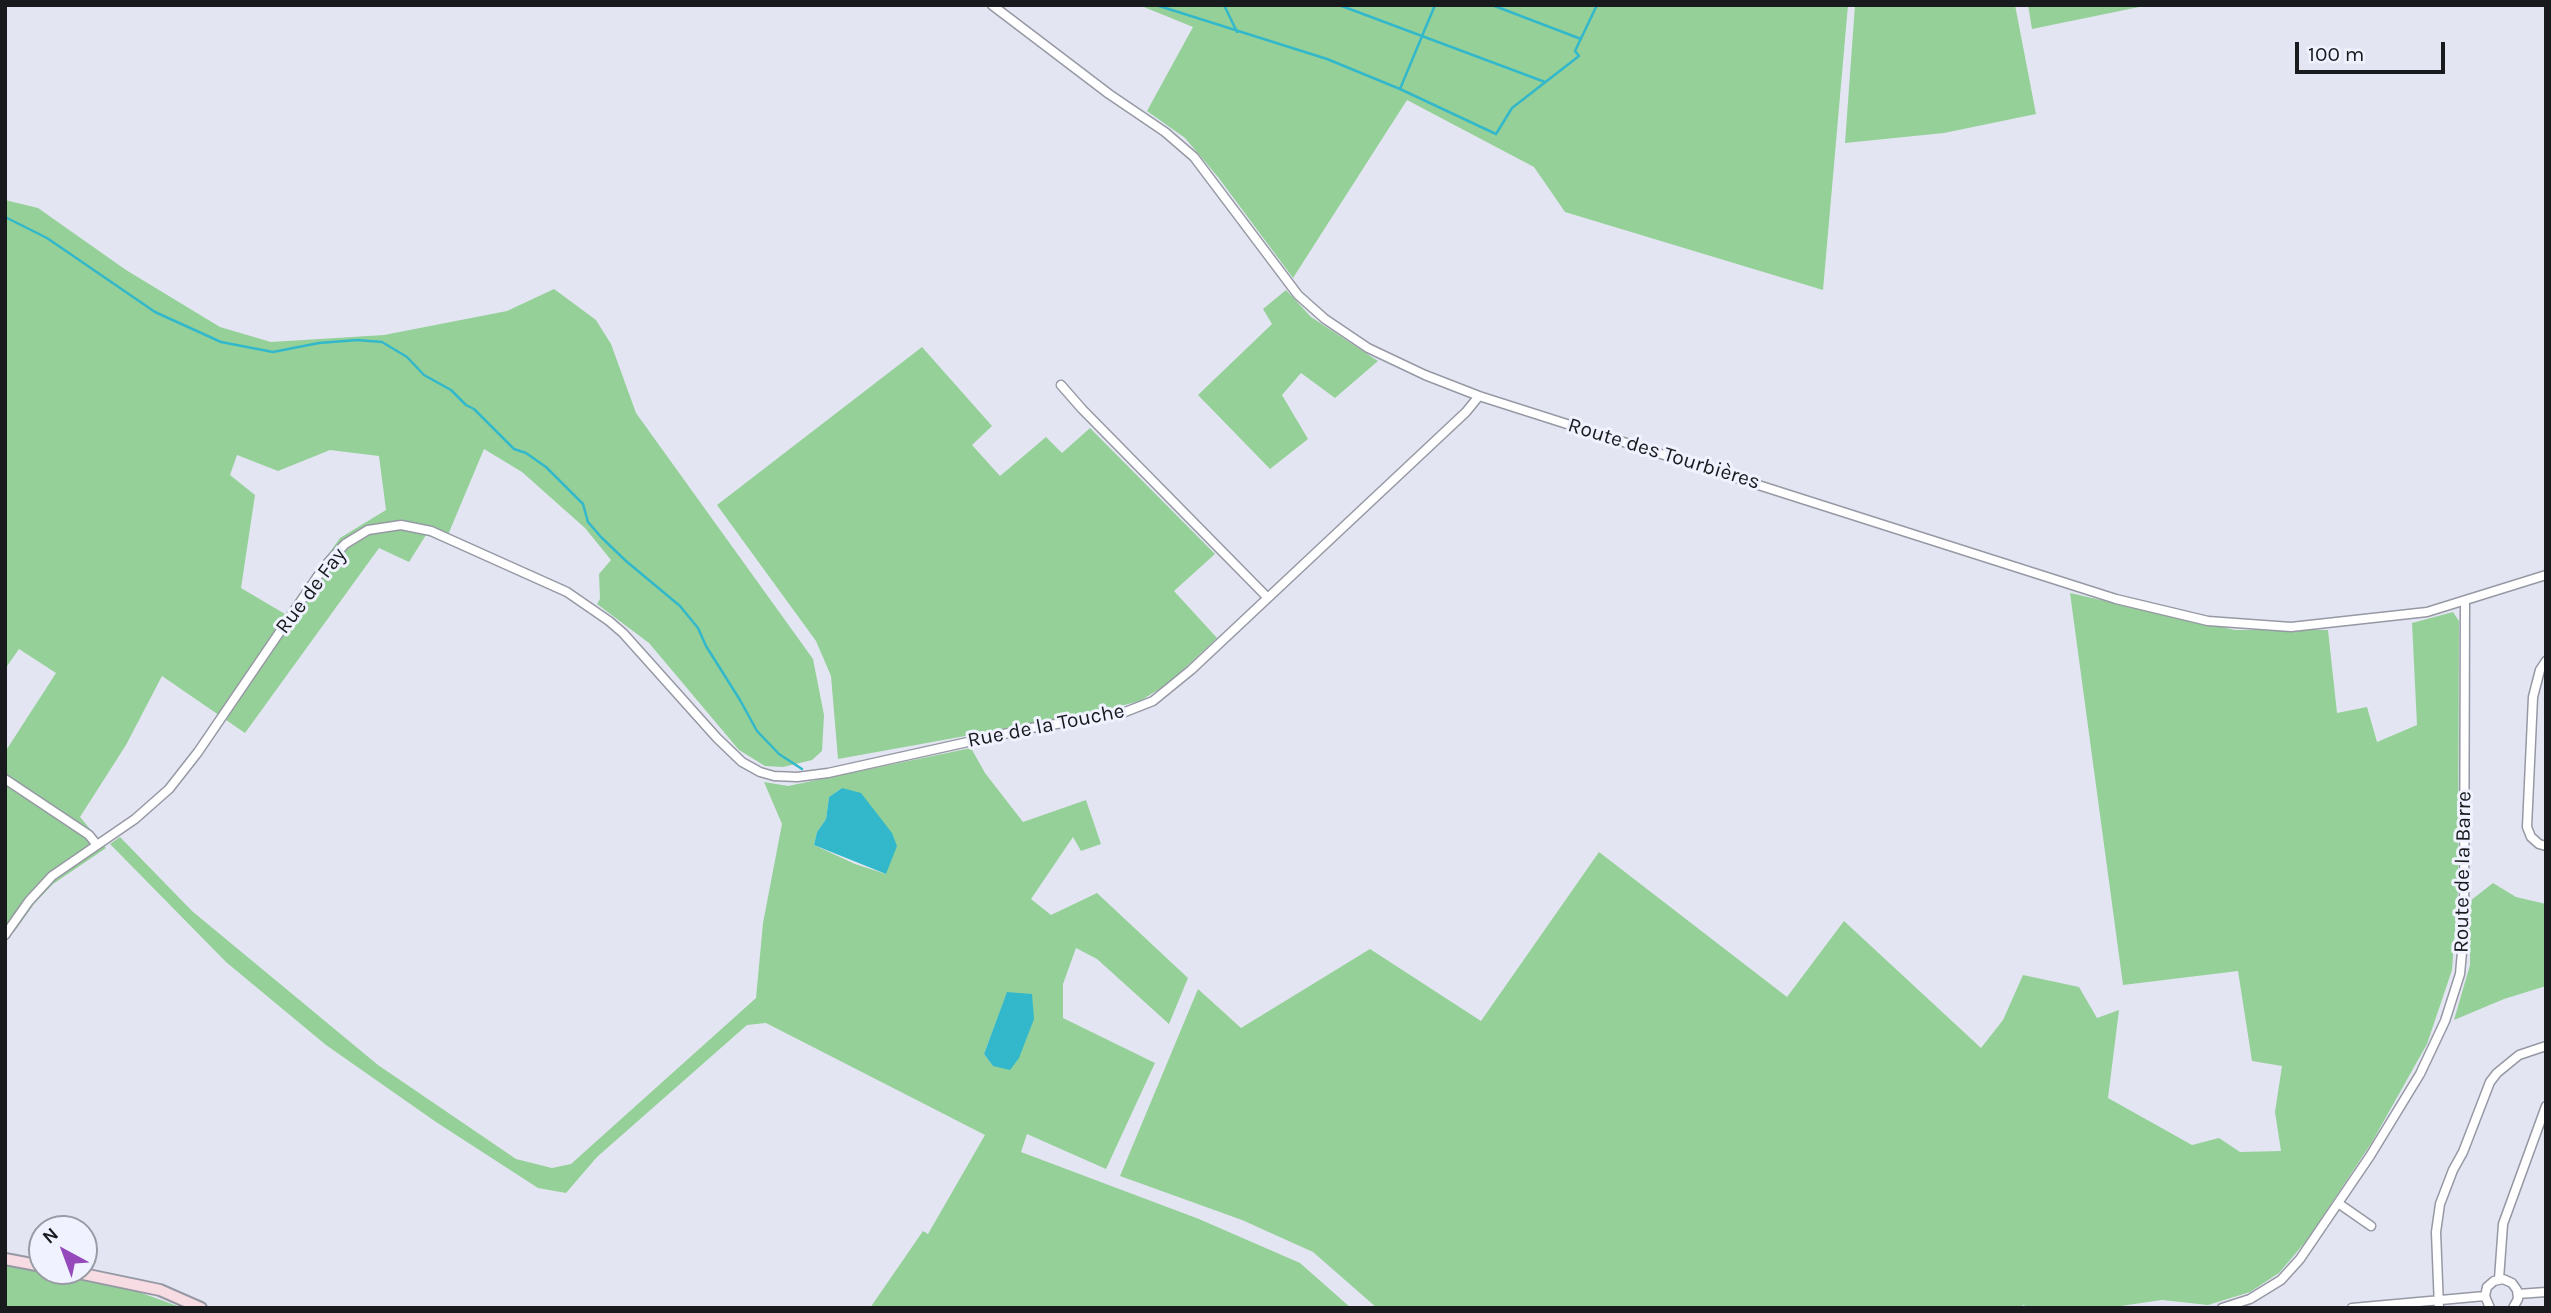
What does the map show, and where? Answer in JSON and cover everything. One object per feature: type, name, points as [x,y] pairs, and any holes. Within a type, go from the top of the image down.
[{"type":"main road","points":[[5,1259],[28,1263]]},
{"type":"main road","points":[[98,1277],[160,1290],[201,1308]]},
{"type":"street","name":"Route des Tourbières","points":[[992,5],[1109,94],[1165,132],[1194,157],[1298,295],[1325,319],[1368,348],[1425,375],[1479,396],[2116,599],[2208,621],[2291,627],[2427,612],[2465,601]]},
{"type":"street","points":[[1061,385],[1267,597]]},
{"type":"street","name":"Rue de la Touche","points":[[828,773],[1007,733],[1096,718],[1136,709],[1153,701],[1466,412],[1479,396]]},
{"type":"street","name":"Rue de Fay","points":[[5,935],[29,901],[52,876],[149,809],[170,789],[335,554],[356,536],[385,525],[412,526],[431,531],[567,592],[623,633],[718,738],[760,772],[786,777],[828,773]]},
{"type":"street","points":[[2465,601],[2546,575]]},
{"type":"street","name":"Route de la Barre","points":[[2222,1308],[2250,1299],[2281,1280],[2300,1259],[2420,1074],[2445,1021],[2460,974],[2464,929],[2465,601]]},
{"type":"street","points":[[2546,661],[2540,670],[2532,697],[2527,827],[2531,837],[2546,846]]},
{"type":"street","points":[[5,779],[89,835],[97,845]]},
{"type":"street","points":[[2439,1303],[2436,1232],[2440,1204],[2453,1170],[2463,1152],[2490,1082],[2519,1055],[2546,1046]]},
{"type":"street","points":[[2499,1279],[2502,1224],[2546,1106]]},
{"type":"street","points":[[2338,1203],[2371,1226]]},
{"type":"street","points":[[2499,1279],[2512,1283],[2518,1294],[2513,1308]]},
{"type":"street","points":[[2490,1308],[2485,1296],[2487,1287],[2499,1279]]},
{"type":"street","points":[[2518,1294],[2546,1292]]},
{"type":"street","points":[[2352,1308],[2439,1303],[2485,1296]]},
{"type":"green space","points":[[1139,5],[1848,5],[1823,290],[1565,212],[1534,167],[1407,100],[1293,278],[1218,177],[1185,138],[1147,111],[1193,27]]},
{"type":"green space","points":[[1855,5],[2015,5],[2036,114],[1944,133],[1845,143]]},
{"type":"green space","points":[[2028,5],[2149,5],[2032,29]]},
{"type":"green space","points":[[5,200],[38,208],[126,270],[220,327],[271,342],[384,335],[507,311],[554,289],[596,320],[611,344],[636,413],[813,659],[824,715],[822,751],[812,760],[783,767],[765,766],[739,750],[649,643],[597,604],[600,599],[599,574],[611,560],[585,528],[522,472],[484,449],[445,542],[426,535],[409,562],[379,548],[245,733],[162,676],[126,745],[80,817],[106,848],[53,884],[34,904],[14,932],[5,921],[5,752],[56,673],[19,649],[5,669]],"holes":[[[330,450],[379,456],[386,510],[340,538],[285,614],[241,588],[255,495],[230,475],[237,455],[278,471]]]},
{"type":"green space","points":[[1286,290],[1311,317],[1378,361],[1335,398],[1301,373],[1282,395],[1308,439],[1270,469],[1198,395],[1272,324],[1263,309]]},
{"type":"green space","points":[[922,347],[992,426],[972,445],[1000,476],[1046,437],[1062,453],[1090,428],[1215,554],[1174,591],[1217,638],[1169,683],[1140,701],[1093,713],[838,759],[831,676],[816,641],[717,505]]},
{"type":"green space","points":[[2070,593],[2235,630],[2328,630],[2337,713],[2367,707],[2377,742],[2417,725],[2412,623],[2453,612],[2459,621],[2458,891],[2452,970],[2427,1044],[2372,1142],[2307,1240],[2279,1273],[2250,1292],[2208,1305],[2162,1300],[2107,1308],[2032,1308],[2023,1305],[2021,1308],[1377,1308],[1313,1252],[1242,1220],[1120,1176],[1198,989],[1241,1028],[1370,949],[1481,1021],[1599,852],[1787,997],[1844,921],[1981,1048],[2003,1020],[2023,975],[2079,987],[2097,1018],[2119,1010],[2108,1098],[2192,1145],[2219,1138],[2240,1152],[2281,1151],[2275,1112],[2282,1066],[2252,1061],[2238,971],[2123,985]]},
{"type":"green space","points":[[971,748],[985,773],[1023,822],[1086,800],[1101,844],[1081,851],[1073,837],[1031,899],[1051,915],[1097,893],[1188,978],[1169,1024],[1097,959],[1076,948],[1063,984],[1063,1018],[1155,1063],[1106,1169],[1027,1134],[1021,1152],[1199,1219],[1300,1263],[1351,1308],[870,1308],[923,1231],[928,1234],[985,1135],[766,1023],[747,1025],[597,1157],[566,1193],[538,1188],[436,1122],[326,1045],[226,962],[110,844],[120,837],[192,911],[378,1065],[516,1159],[552,1168],[571,1164],[756,998],[763,923],[782,824],[764,782],[788,786]],"holes":[[[842,788],[886,874],[855,864],[814,845],[817,832],[826,819],[829,797]],[[1007,993],[993,1066],[984,1054]]]},
{"type":"green space","points":[[2493,883],[2516,897],[2546,904],[2546,986],[2504,999],[2454,1020],[2470,965],[2470,901]]},
{"type":"green space","points":[[5,1265],[28,1270],[28,1285],[98,1283],[136,1291],[183,1308],[5,1308]]},
{"type":"water","points":[[842,788],[861,793],[892,833],[897,846],[886,874],[814,845],[817,832],[826,819],[829,797]]},
{"type":"water","points":[[1007,992],[1032,994],[1034,1019],[1019,1058],[1010,1070],[993,1066],[984,1054]]},
{"type":"waterway","points":[[1156,5],[1327,59],[1400,89],[1496,134],[1512,108],[1579,56],[1575,51],[1597,5]]},
{"type":"waterway","points":[[1224,5],[1237,32]]},
{"type":"waterway","points":[[1339,5],[1545,82]]},
{"type":"waterway","points":[[1400,89],[1435,5]]},
{"type":"waterway","points":[[1492,5],[1581,39]]},
{"type":"waterway","points":[[5,217],[47,238],[155,312],[221,342],[273,352],[319,343],[357,340],[382,342],[407,357],[424,375],[451,390],[474,409],[514,449],[526,453],[546,467],[583,504],[588,522],[601,537],[680,606],[698,628],[757,731],[779,754],[802,769]]}]
